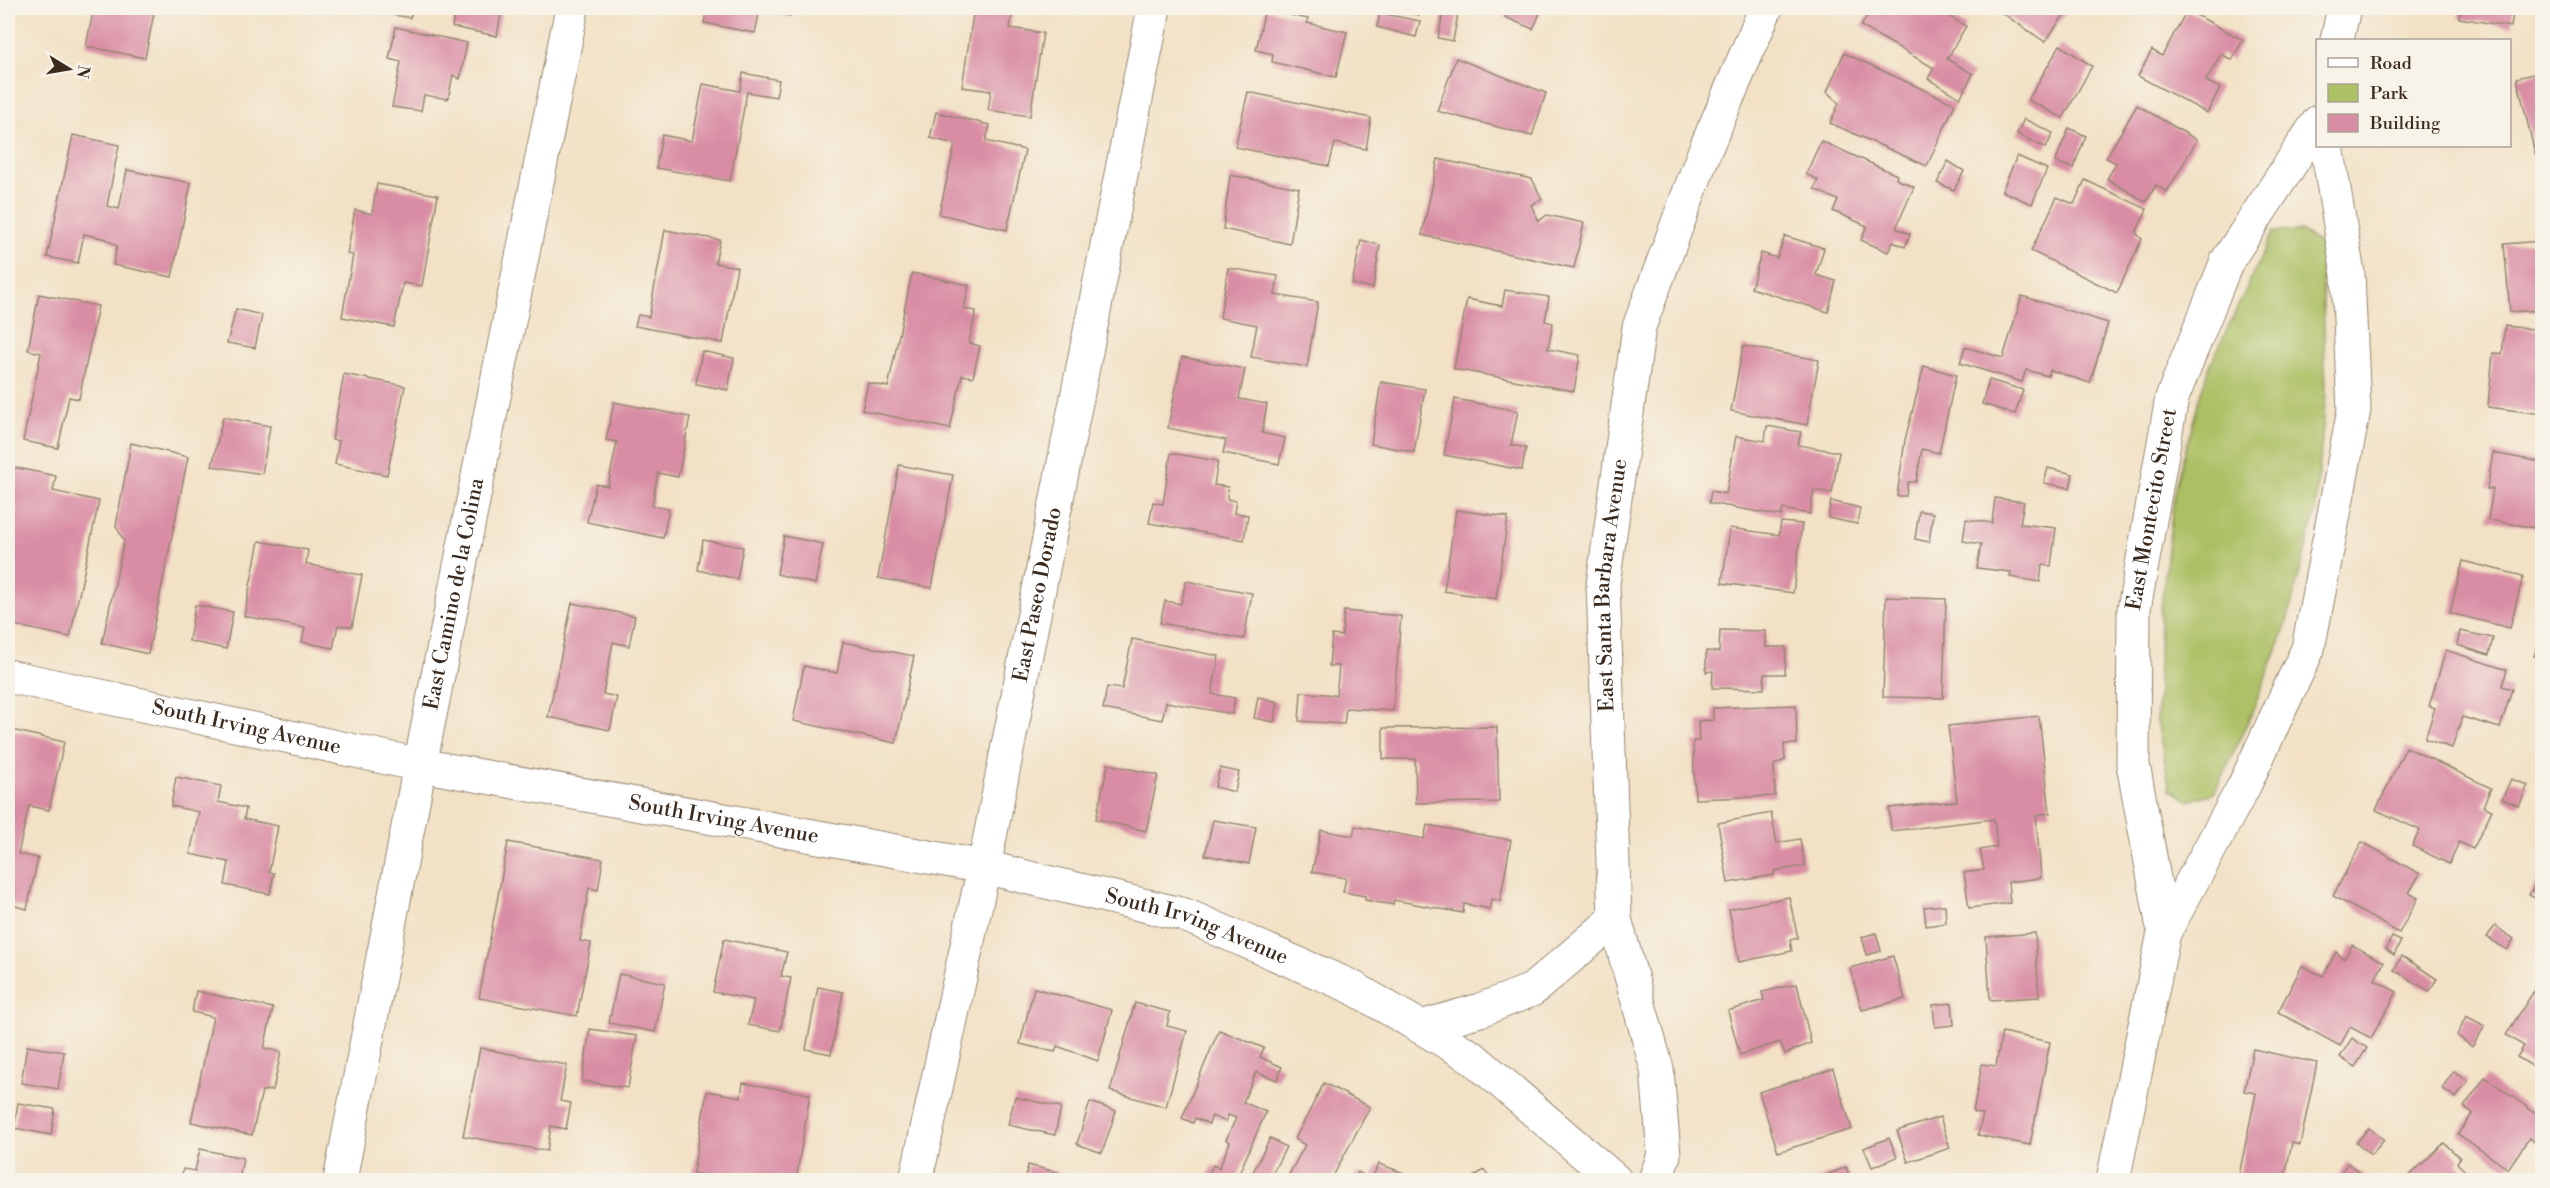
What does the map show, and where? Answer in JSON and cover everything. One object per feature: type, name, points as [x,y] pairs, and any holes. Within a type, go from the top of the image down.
[{"type":"street","name":"East Camino de la Colina","points":[[340,1180],[420,765],[572,8]]},
{"type":"street","name":"East Paseo Dorado","points":[[916,1180],[984,867],[1154,8]]},
{"type":"street","name":"East Santa Barbara Avenue","points":[[1655,1180],[1664,1155],[1657,1069],[1615,919],[1603,584],[1640,327],[1705,150],[1766,8]]},
{"type":"street","points":[[2337,39],[2344,8]]},
{"type":"street","name":"East Montecito Street","points":[[2163,933],[2133,764],[2134,609],[2172,398],[2227,261],[2316,125]]},
{"type":"street","name":"East Montecito Street","points":[[2113,1180],[2163,933],[2244,786],[2308,649],[2354,410],[2348,274],[2327,147]]},
{"type":"street","name":"South Irving Avenue","points":[[8,676],[420,765],[984,867],[1185,915],[1352,987],[1472,1057],[1615,1180]]},
{"type":"street","points":[[1421,1026],[1480,1010],[1532,990],[1615,919]]},
{"type":"green space","points":[[2300,231],[2321,244],[2326,393],[2315,514],[2285,629],[2251,715],[2214,793],[2189,801],[2170,789],[2157,721],[2160,618],[2175,487],[2207,372],[2273,232]]},
{"type":"building","points":[[94,8],[155,8],[145,58],[86,46]]},
{"type":"building","points":[[357,8],[413,8],[410,18]]},
{"type":"building","points":[[456,8],[502,8],[497,36],[452,27]]},
{"type":"building","points":[[707,8],[791,8],[790,16],[760,10],[755,33],[704,23]]},
{"type":"building","points":[[974,8],[1013,9],[1010,28],[1043,33],[1030,116],[988,110],[991,91],[962,87]]},
{"type":"building","points":[[1393,8],[1421,8],[1419,15]]},
{"type":"building","points":[[1444,8],[1459,8],[1453,41],[1438,38]]},
{"type":"building","points":[[1509,8],[1542,9],[1533,29],[1505,17]]},
{"type":"building","points":[[1872,8],[1934,8],[1966,26],[1947,59],[1973,74],[1960,98],[1928,79],[1934,68],[1861,26]]},
{"type":"building","points":[[1995,8],[2069,8],[2045,42]]},
{"type":"building","points":[[2461,8],[2514,8],[2511,27],[2459,18]]},
{"type":"building","points":[[1265,9],[1308,19],[1307,23],[1347,32],[1336,77],[1272,62],[1273,54],[1256,50]]},
{"type":"building","points":[[2187,10],[2243,40],[2232,60],[2221,54],[2206,81],[2220,88],[2207,113],[2138,76],[2152,50],[2162,56]]},
{"type":"building","points":[[1380,13],[1420,21],[1416,37],[1377,27]]},
{"type":"building","points":[[396,27],[467,43],[460,79],[453,75],[448,99],[424,95],[421,111],[392,107],[401,62],[389,59]]},
{"type":"building","points":[[2060,45],[2092,66],[2063,118],[2028,100]]},
{"type":"building","points":[[1844,53],[1955,104],[1927,166],[1830,123],[1839,103],[1827,92]]},
{"type":"building","points":[[1456,58],[1546,93],[1532,136],[1437,111]]},
{"type":"building","points":[[2542,72],[2542,152],[2535,154],[2517,78]]},
{"type":"building","points":[[743,73],[779,80],[776,97],[747,92],[730,181],[656,168],[662,135],[692,141],[703,84],[740,91]]},
{"type":"building","points":[[1248,92],[1371,118],[1366,149],[1335,143],[1329,166],[1235,147]]},
{"type":"building","points":[[2137,105],[2197,140],[2167,192],[2156,185],[2146,202],[2107,179],[2116,163],[2106,158]]},
{"type":"building","points":[[936,112],[990,125],[986,141],[1025,150],[1007,230],[939,214],[955,144],[930,138]]},
{"type":"building","points":[[2024,119],[2053,133],[2046,148],[2017,134]]},
{"type":"building","points":[[2069,128],[2086,136],[2073,168],[2055,162]]},
{"type":"building","points":[[73,135],[119,145],[107,206],[119,209],[127,170],[191,183],[172,277],[113,265],[117,246],[106,239],[84,234],[78,263],[47,257]]},
{"type":"building","points":[[1821,141],[1897,175],[1896,179],[1914,187],[1896,228],[1910,234],[1905,247],[1893,242],[1888,252],[1861,240],[1867,226],[1833,211],[1838,200],[1814,189],[1818,180],[1806,174]]},
{"type":"building","points":[[2017,156],[2047,169],[2032,204],[2002,191]]},
{"type":"building","points":[[1438,159],[1532,179],[1542,199],[1531,205],[1539,221],[1547,215],[1584,223],[1574,268],[1422,235]]},
{"type":"building","points":[[1948,161],[1964,171],[1954,190],[1937,183]]},
{"type":"building","points":[[1230,175],[1299,188],[1290,244],[1223,229]]},
{"type":"building","points":[[2085,180],[2147,209],[2136,233],[2142,239],[2117,293],[2031,251],[2057,197],[2074,204]]},
{"type":"building","points":[[377,184],[438,195],[422,286],[403,283],[394,327],[342,317],[353,255],[347,254],[355,210],[372,214]]},
{"type":"building","points":[[665,230],[720,240],[715,263],[737,267],[723,343],[635,326],[638,315],[649,317]]},
{"type":"building","points":[[1785,236],[1824,248],[1816,275],[1836,281],[1828,312],[1751,288],[1761,253],[1777,258]]},
{"type":"building","points":[[1361,240],[1380,245],[1373,288],[1352,284]]},
{"type":"building","points":[[2542,241],[2542,310],[2510,312],[2504,244]]},
{"type":"building","points":[[1228,268],[1278,276],[1275,295],[1318,302],[1307,367],[1251,357],[1257,325],[1220,318]]},
{"type":"building","points":[[912,273],[969,285],[964,309],[976,311],[969,343],[980,346],[973,377],[962,375],[950,429],[862,410],[868,383],[888,387]]},
{"type":"building","points":[[1505,290],[1549,297],[1545,321],[1553,323],[1548,349],[1580,355],[1574,391],[1454,369],[1467,299],[1502,306]]},
{"type":"building","points":[[39,294],[98,306],[79,399],[69,397],[58,448],[23,441],[41,353],[28,350]]},
{"type":"building","points":[[2022,296],[2108,323],[2090,383],[2050,370],[2048,376],[2026,370],[2022,382],[1960,363],[1965,347],[2003,358]]},
{"type":"building","points":[[236,309],[262,315],[255,348],[227,343]]},
{"type":"building","points":[[2505,326],[2542,330],[2542,414],[2488,407],[2493,353],[2502,355]]},
{"type":"building","points":[[1743,346],[1819,360],[1807,425],[1731,411]]},
{"type":"building","points":[[702,351],[734,358],[728,390],[696,384]]},
{"type":"building","points":[[1182,357],[1245,369],[1239,399],[1267,404],[1262,433],[1285,438],[1279,464],[1223,453],[1226,440],[1168,428]]},
{"type":"building","points":[[1924,366],[1956,375],[1939,453],[1922,449],[1916,482],[1908,482],[1906,496],[1897,496],[1905,440]]},
{"type":"building","points":[[344,374],[405,386],[387,475],[335,464],[339,441],[332,440]]},
{"type":"building","points":[[1989,380],[2023,390],[2015,414],[1982,404]]},
{"type":"building","points":[[1381,382],[1425,389],[1414,452],[1371,444]]},
{"type":"building","points":[[1455,399],[1518,411],[1511,445],[1526,448],[1522,470],[1444,455]]},
{"type":"building","points":[[614,402],[690,417],[678,477],[658,473],[652,506],[669,509],[663,538],[587,522],[596,484],[608,486],[617,442],[606,440]]},
{"type":"building","points":[[223,417],[270,426],[262,474],[212,466]]},
{"type":"building","points":[[1767,426],[1801,432],[1798,445],[1839,452],[1832,493],[1814,490],[1810,514],[1783,509],[1781,516],[1709,503],[1711,491],[1726,494],[1736,436],[1765,441]]},
{"type":"building","points":[[131,443],[188,457],[148,654],[102,643],[124,541],[116,526]]},
{"type":"building","points":[[1171,453],[1218,461],[1214,485],[1228,487],[1227,499],[1236,501],[1234,513],[1248,515],[1244,540],[1149,523],[1153,502],[1163,504]]},
{"type":"building","points":[[2493,453],[2541,462],[2539,476],[2542,476],[2542,529],[2488,520],[2493,489],[2487,489]]},
{"type":"building","points":[[899,465],[953,475],[932,588],[878,578]]},
{"type":"building","points":[[8,466],[56,476],[53,491],[99,501],[70,637],[8,624]]},
{"type":"building","points":[[2048,468],[2073,474],[2070,488],[2044,483]]},
{"type":"building","points":[[1995,498],[2024,502],[2020,524],[2056,528],[2051,566],[2042,565],[2040,582],[2010,577],[2011,572],[1977,568],[1981,544],[1963,541],[1966,519],[1992,523]]},
{"type":"building","points":[[1831,501],[1860,508],[1857,524],[1828,518]]},
{"type":"building","points":[[1456,510],[1508,517],[1496,599],[1444,591]]},
{"type":"building","points":[[1919,511],[1933,513],[1929,542],[1915,539]]},
{"type":"building","points":[[1781,522],[1802,524],[1793,593],[1722,583],[1730,528],[1779,535]]},
{"type":"building","points":[[784,536],[823,544],[815,584],[777,574]]},
{"type":"building","points":[[703,540],[743,547],[737,579],[698,570]]},
{"type":"building","points":[[259,541],[308,550],[306,564],[362,575],[352,627],[338,625],[333,648],[302,642],[305,628],[244,616]]},
{"type":"building","points":[[2463,561],[2523,576],[2510,628],[2450,613]]},
{"type":"building","points":[[1186,581],[1252,593],[1244,639],[1160,623],[1165,601],[1181,604]]},
{"type":"building","points":[[1886,597],[1946,599],[1943,698],[1883,697]]},
{"type":"building","points":[[572,603],[635,616],[629,646],[613,642],[603,694],[617,697],[610,730],[548,717]]},
{"type":"building","points":[[195,605],[233,612],[226,649],[189,641]]},
{"type":"building","points":[[1344,611],[1401,616],[1393,711],[1346,708],[1344,724],[1299,721],[1301,692],[1336,695],[1339,666],[1329,666],[1332,635],[1342,636]]},
{"type":"building","points":[[1720,630],[1766,631],[1766,647],[1786,647],[1785,674],[1764,674],[1764,689],[1712,688],[1713,671],[1706,672],[1706,651],[1719,652]]},
{"type":"building","points":[[2460,631],[2493,638],[2489,655],[2457,645]]},
{"type":"building","points":[[1132,639],[1219,656],[1212,694],[1235,698],[1232,714],[1166,702],[1162,720],[1103,709],[1107,687],[1122,689]]},
{"type":"building","points":[[2539,641],[2542,642],[2542,659],[2534,656]]},
{"type":"building","points":[[843,642],[914,656],[896,743],[793,721],[804,666],[837,673]]},
{"type":"building","points":[[2446,650],[2507,670],[2502,686],[2512,689],[2500,728],[2462,717],[2452,748],[2425,739],[2435,708],[2429,706]]},
{"type":"building","points":[[1258,697],[1278,702],[1274,722],[1254,718]]},
{"type":"building","points":[[1796,705],[1797,744],[1784,744],[1785,760],[1774,765],[1775,796],[1695,799],[1693,741],[1699,741],[1698,721],[1713,720],[1713,708]]},
{"type":"building","points":[[2039,716],[2050,813],[2036,815],[2041,878],[2008,882],[2010,903],[1969,908],[1964,873],[1984,870],[1980,850],[1997,847],[1994,819],[1891,831],[1889,808],[1957,801],[1948,726]]},
{"type":"building","points":[[1497,727],[1499,802],[1416,803],[1415,759],[1383,759],[1383,728]]},
{"type":"building","points":[[8,729],[64,742],[49,810],[29,806],[18,854],[38,858],[27,909],[8,904]]},
{"type":"building","points":[[2406,747],[2491,788],[2483,806],[2492,810],[2473,849],[2459,842],[2449,864],[2412,846],[2420,830],[2376,810]]},
{"type":"building","points":[[1108,764],[1158,775],[1146,831],[1096,819]]},
{"type":"building","points":[[1220,768],[1239,772],[1235,792],[1215,787]]},
{"type":"building","points":[[176,777],[221,786],[218,802],[246,808],[244,819],[278,826],[269,872],[274,873],[270,894],[225,885],[229,862],[190,854],[199,812],[171,806]]},
{"type":"building","points":[[2511,779],[2528,785],[2519,806],[2502,799]]},
{"type":"building","points":[[1771,813],[1777,843],[1800,839],[1805,866],[1774,871],[1774,875],[1728,883],[1718,823]]},
{"type":"building","points":[[1213,820],[1256,827],[1249,864],[1205,855]]},
{"type":"building","points":[[1427,825],[1511,840],[1500,901],[1491,899],[1490,909],[1464,904],[1463,913],[1394,900],[1393,905],[1365,900],[1365,896],[1343,892],[1346,878],[1312,872],[1321,830],[1353,836],[1355,826],[1424,839]]},
{"type":"building","points":[[508,842],[603,859],[598,890],[589,888],[580,941],[591,943],[577,1016],[479,998]]},
{"type":"building","points":[[2362,842],[2420,874],[2409,893],[2418,898],[2399,933],[2333,896]]},
{"type":"building","points":[[2538,880],[2542,882],[2542,902],[2529,895]]},
{"type":"building","points":[[1789,897],[1798,938],[1790,940],[1792,951],[1739,962],[1729,909]]},
{"type":"building","points":[[1945,905],[1946,923],[1926,926],[1924,907]]},
{"type":"building","points":[[2495,926],[2514,939],[2507,950],[2487,937]]},
{"type":"building","points":[[1876,933],[1881,951],[1867,955],[1862,937]]},
{"type":"building","points":[[2035,933],[2039,997],[1990,1000],[1986,937]]},
{"type":"building","points":[[2392,937],[2401,941],[2394,955],[2386,949]]},
{"type":"building","points":[[724,939],[787,952],[781,976],[791,978],[780,1031],[748,1025],[754,1000],[713,992]]},
{"type":"building","points":[[2352,945],[2384,962],[2375,980],[2397,992],[2371,1038],[2350,1027],[2340,1046],[2278,1012],[2302,966],[2323,976],[2336,952],[2344,959]]},
{"type":"building","points":[[1893,956],[1905,999],[1862,1010],[1850,968]]},
{"type":"building","points":[[2402,956],[2437,979],[2429,991],[2394,970]]},
{"type":"building","points":[[619,974],[665,983],[655,1032],[609,1023]]},
{"type":"building","points":[[1797,984],[1811,1043],[1785,1054],[1780,1042],[1740,1055],[1728,1011],[1764,1000],[1762,992]]},
{"type":"building","points":[[2537,986],[2542,989],[2542,1072],[2517,1057],[2524,1046],[2506,1035]]},
{"type":"building","points":[[818,987],[843,992],[831,1054],[806,1049]]},
{"type":"building","points":[[1034,988],[1112,1010],[1098,1061],[1057,1046],[1055,1052],[1020,1044]]},
{"type":"building","points":[[196,991],[273,1008],[264,1048],[281,1052],[273,1090],[262,1091],[252,1135],[191,1122],[213,1017],[192,1012]]},
{"type":"building","points":[[1135,1003],[1170,1012],[1167,1026],[1187,1031],[1166,1107],[1110,1091]]},
{"type":"building","points":[[1952,1003],[1954,1025],[1935,1027],[1933,1005]]},
{"type":"building","points":[[2466,1016],[2485,1026],[2472,1047],[2457,1035]]},
{"type":"building","points":[[590,1029],[637,1036],[628,1088],[582,1081]]},
{"type":"building","points":[[1219,1030],[1264,1048],[1260,1057],[1282,1067],[1277,1080],[1256,1072],[1243,1102],[1266,1112],[1236,1180],[1206,1180],[1213,1165],[1219,1168],[1230,1142],[1226,1140],[1236,1118],[1228,1115],[1226,1122],[1212,1116],[1209,1124],[1195,1118],[1193,1123],[1182,1118]]},
{"type":"building","points":[[2002,1032],[2050,1042],[2030,1145],[1978,1135],[1983,1114],[1973,1112],[1982,1064],[1996,1066]]},
{"type":"building","points":[[2352,1038],[2367,1048],[2355,1067],[2340,1057]]},
{"type":"building","points":[[27,1046],[64,1052],[58,1089],[21,1083]]},
{"type":"building","points":[[480,1048],[567,1065],[560,1101],[571,1103],[566,1129],[551,1126],[547,1151],[463,1136]]},
{"type":"building","points":[[2253,1049],[2317,1063],[2300,1145],[2292,1143],[2284,1180],[2238,1180],[2256,1093],[2244,1091]]},
{"type":"building","points":[[1833,1069],[1852,1129],[1778,1152],[1759,1092]]},
{"type":"building","points":[[2454,1071],[2468,1081],[2456,1098],[2442,1088]]},
{"type":"building","points":[[2485,1077],[2542,1118],[2542,1147],[2529,1138],[2508,1169],[2458,1134],[2473,1113],[2464,1107]]},
{"type":"building","points":[[743,1083],[810,1094],[796,1180],[724,1180],[693,1173],[707,1091],[741,1097]]},
{"type":"building","points":[[1324,1083],[1370,1107],[1331,1180],[1286,1180],[1305,1145],[1295,1139]]},
{"type":"building","points":[[1015,1097],[1061,1107],[1055,1135],[1008,1125]]},
{"type":"building","points":[[1090,1102],[1116,1111],[1102,1153],[1077,1144]]},
{"type":"building","points":[[18,1103],[55,1109],[51,1135],[14,1128]]},
{"type":"building","points":[[1940,1117],[1950,1148],[1908,1162],[1897,1131]]},
{"type":"building","points":[[2369,1128],[2384,1140],[2371,1155],[2356,1143]]},
{"type":"building","points":[[1270,1138],[1286,1147],[1269,1180],[1249,1180]]},
{"type":"building","points":[[1889,1138],[1897,1157],[1872,1167],[1864,1148]]},
{"type":"building","points":[[2444,1143],[2460,1158],[2457,1163],[2474,1180],[2405,1180]]},
{"type":"building","points":[[200,1149],[243,1158],[239,1180],[180,1180],[183,1169],[195,1171]]},
{"type":"building","points":[[2348,1163],[2368,1180],[2339,1180],[2336,1178]]},
{"type":"building","points":[[1379,1164],[1404,1173],[1401,1180],[1353,1180],[1358,1172],[1371,1179]]},
{"type":"building","points":[[1028,1165],[1089,1180],[1025,1180]]},
{"type":"building","points":[[1846,1167],[1851,1180],[1814,1180]]},
{"type":"building","points":[[1484,1170],[1491,1180],[1468,1180]]}]
